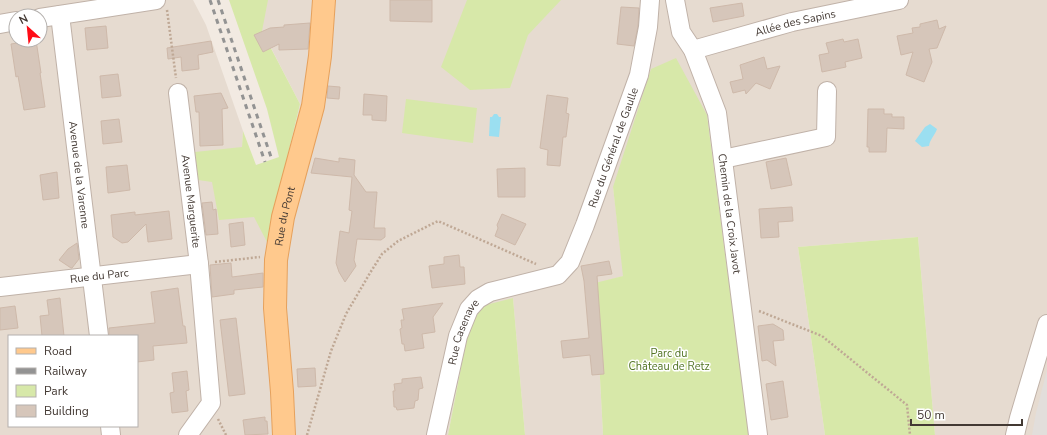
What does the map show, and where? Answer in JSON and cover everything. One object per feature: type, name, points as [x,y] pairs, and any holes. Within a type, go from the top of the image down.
[{"type":"main road","name":"Rue du Pont","points":[[284,435],[275,308],[276,260],[283,217],[313,106],[320,56],[324,0]]},
{"type":"street","name":"Rue du Général de Gaulle","points":[[545,279],[558,275],[570,262],[585,225],[639,75],[648,27],[650,0]]},
{"type":"street","name":"Chemin de la Croix Javot","points":[[675,0],[682,32],[693,50],[717,113],[758,435]]},
{"type":"street","name":"Allée des Sapins","points":[[693,50],[792,22],[899,0]]},
{"type":"street","points":[[48,17],[60,15],[94,5],[161,4]]},
{"type":"street","name":"Avenue de la Varenne","points":[[60,15],[99,335]]},
{"type":"street","points":[[723,160],[826,137],[827,90]]},
{"type":"street","name":"Avenue Marguerite","points":[[178,93],[199,264],[211,403],[188,435]]},
{"type":"street","name":"Rue du Parc","points":[[0,287],[199,264]]},
{"type":"street","name":"Rue Casenave","points":[[436,435],[458,336],[469,309],[478,299],[490,292],[545,279]]},
{"type":"street","points":[[1015,435],[1047,324]]},
{"type":"path","points":[[161,4],[178,93]]},
{"type":"path","points":[[307,435],[332,351],[346,314],[382,254],[398,241],[438,221],[539,265],[545,279]]},
{"type":"path","points":[[199,264],[260,257]]},
{"type":"path","points":[[742,304],[822,336],[907,405],[910,435]]},
{"type":"shaded area","points":[[0,0],[193,0],[206,25],[243,131],[241,172],[285,167],[300,104],[252,11],[234,0],[1047,0],[1047,435],[935,435],[918,237],[798,247],[825,435],[751,435],[707,116],[613,187],[624,276],[595,284],[603,435],[525,435],[513,298],[468,331],[448,435],[0,435]]},
{"type":"shaded area","points":[[1047,370],[1047,435],[1032,435],[1036,413]]},
{"type":"green space","points":[[229,0],[268,0],[262,31],[300,104],[267,242],[254,217],[219,220],[212,182],[198,180],[195,152],[242,147],[243,131],[256,165],[279,157],[267,109]]},
{"type":"green space","points":[[467,0],[561,0],[528,35],[510,88],[470,90],[441,67]]},
{"type":"green space","name":"Parc du Château de Retz","points":[[676,58],[707,115],[751,435],[603,435],[595,283],[623,276],[613,187],[651,69]]},
{"type":"green space","points":[[406,99],[477,108],[473,143],[402,133]]},
{"type":"green space","points":[[918,237],[935,435],[825,435],[798,247]]},
{"type":"green space","points":[[513,298],[525,435],[448,435],[468,331],[482,306]]},
{"type":"water","points":[[494,114],[501,117],[499,137],[489,136],[490,117]]},
{"type":"water","points":[[930,124],[937,129],[930,141],[929,146],[922,147],[915,141],[925,127]]},
{"type":"building","points":[[390,0],[432,0],[432,22],[390,21]]},
{"type":"building","points":[[742,3],[744,16],[713,22],[710,8]]},
{"type":"building","points":[[621,7],[639,8],[638,26],[634,46],[617,44]]},
{"type":"building","points":[[937,20],[939,29],[946,26],[937,48],[929,49],[932,62],[924,82],[906,75],[913,52],[901,55],[897,36],[913,33],[912,28],[920,27],[920,24]]},
{"type":"building","points":[[310,23],[308,49],[279,50],[279,44],[263,52],[254,35],[270,28],[284,27],[284,25]]},
{"type":"building","points":[[106,26],[108,48],[87,50],[85,28]]},
{"type":"building","points":[[843,39],[844,42],[858,39],[862,58],[845,62],[846,67],[822,72],[819,55],[829,53],[826,43]]},
{"type":"building","points":[[211,41],[213,52],[198,55],[199,69],[182,71],[181,57],[168,59],[167,48]]},
{"type":"building","points":[[12,48],[37,48],[45,107],[24,110],[18,76],[16,77]]},
{"type":"building","points":[[764,57],[767,69],[780,66],[770,89],[756,83],[746,94],[745,90],[733,93],[730,82],[743,79],[740,65]]},
{"type":"building","points":[[118,74],[121,96],[102,98],[100,76]]},
{"type":"building","points":[[328,86],[340,87],[339,99],[327,98]]},
{"type":"building","points":[[221,93],[228,108],[222,109],[223,145],[200,146],[199,112],[196,112],[194,96]]},
{"type":"building","points":[[364,94],[387,96],[386,121],[372,120],[372,115],[363,115]]},
{"type":"building","points":[[547,95],[568,98],[566,113],[569,114],[566,137],[563,137],[560,166],[547,165],[548,150],[540,148]]},
{"type":"building","points":[[868,109],[884,109],[884,114],[892,114],[892,117],[904,117],[904,129],[887,128],[886,152],[869,152],[869,147],[867,147]]},
{"type":"building","points":[[119,119],[122,142],[103,144],[101,121]]},
{"type":"building","points":[[315,158],[339,162],[339,158],[355,160],[354,175],[366,192],[377,192],[374,228],[385,228],[385,237],[381,240],[357,239],[354,260],[356,266],[345,282],[336,263],[340,231],[349,233],[352,211],[349,210],[352,177],[311,173]]},
{"type":"building","points":[[786,158],[792,185],[771,189],[766,162]]},
{"type":"building","points":[[127,165],[130,190],[108,193],[106,167]]},
{"type":"building","points":[[525,168],[525,197],[498,197],[497,169]]},
{"type":"building","points":[[57,172],[59,198],[43,200],[40,175]]},
{"type":"building","points":[[212,202],[213,210],[216,209],[218,234],[206,235],[202,203]]},
{"type":"building","points":[[792,207],[793,221],[778,222],[779,237],[761,238],[759,209]]},
{"type":"building","points":[[169,211],[172,239],[148,242],[146,224],[128,242],[122,243],[113,237],[111,215],[135,212],[135,215]]},
{"type":"building","points":[[502,214],[526,224],[515,245],[495,236],[498,228],[497,225]]},
{"type":"building","points":[[243,222],[245,245],[231,247],[229,224]]},
{"type":"building","points":[[77,243],[79,259],[71,268],[59,260],[68,249]]},
{"type":"building","points":[[459,255],[460,267],[464,267],[465,284],[432,288],[429,266],[444,264],[444,257]]},
{"type":"building","points":[[609,261],[612,274],[597,276],[604,374],[592,375],[590,355],[563,358],[561,341],[589,338],[584,281],[581,266]]},
{"type":"building","points":[[231,263],[232,277],[263,273],[263,287],[234,290],[234,294],[212,297],[210,265]]},
{"type":"building","points":[[178,288],[183,326],[185,326],[187,343],[153,346],[154,360],[138,362],[138,335],[109,335],[109,328],[155,323],[151,292]]},
{"type":"building","points":[[60,298],[64,335],[42,335],[40,316],[49,315],[47,300]]},
{"type":"building","points":[[443,303],[433,317],[435,332],[422,334],[424,348],[405,351],[404,344],[402,344],[400,329],[402,328],[401,320],[404,320],[402,309]]},
{"type":"building","points":[[15,306],[18,328],[0,330],[0,308]]},
{"type":"building","points":[[236,318],[245,394],[229,396],[220,320]]},
{"type":"building","points":[[773,324],[783,330],[784,340],[773,341],[776,366],[767,360],[762,361],[758,326]]},
{"type":"building","points":[[315,368],[316,386],[298,387],[297,369]]},
{"type":"building","points":[[187,371],[189,390],[186,391],[188,411],[172,413],[170,393],[174,392],[172,373]]},
{"type":"building","points":[[421,377],[423,388],[419,389],[418,400],[415,401],[414,408],[397,410],[396,407],[394,407],[394,384],[402,383],[402,379]]},
{"type":"building","points":[[783,381],[788,417],[771,420],[766,384]]},
{"type":"building","points":[[265,417],[265,421],[267,421],[268,434],[245,435],[243,420]]},
{"type":"railway","points":[[210,0],[265,162]]},
{"type":"railway","points":[[218,0],[272,160]]}]
